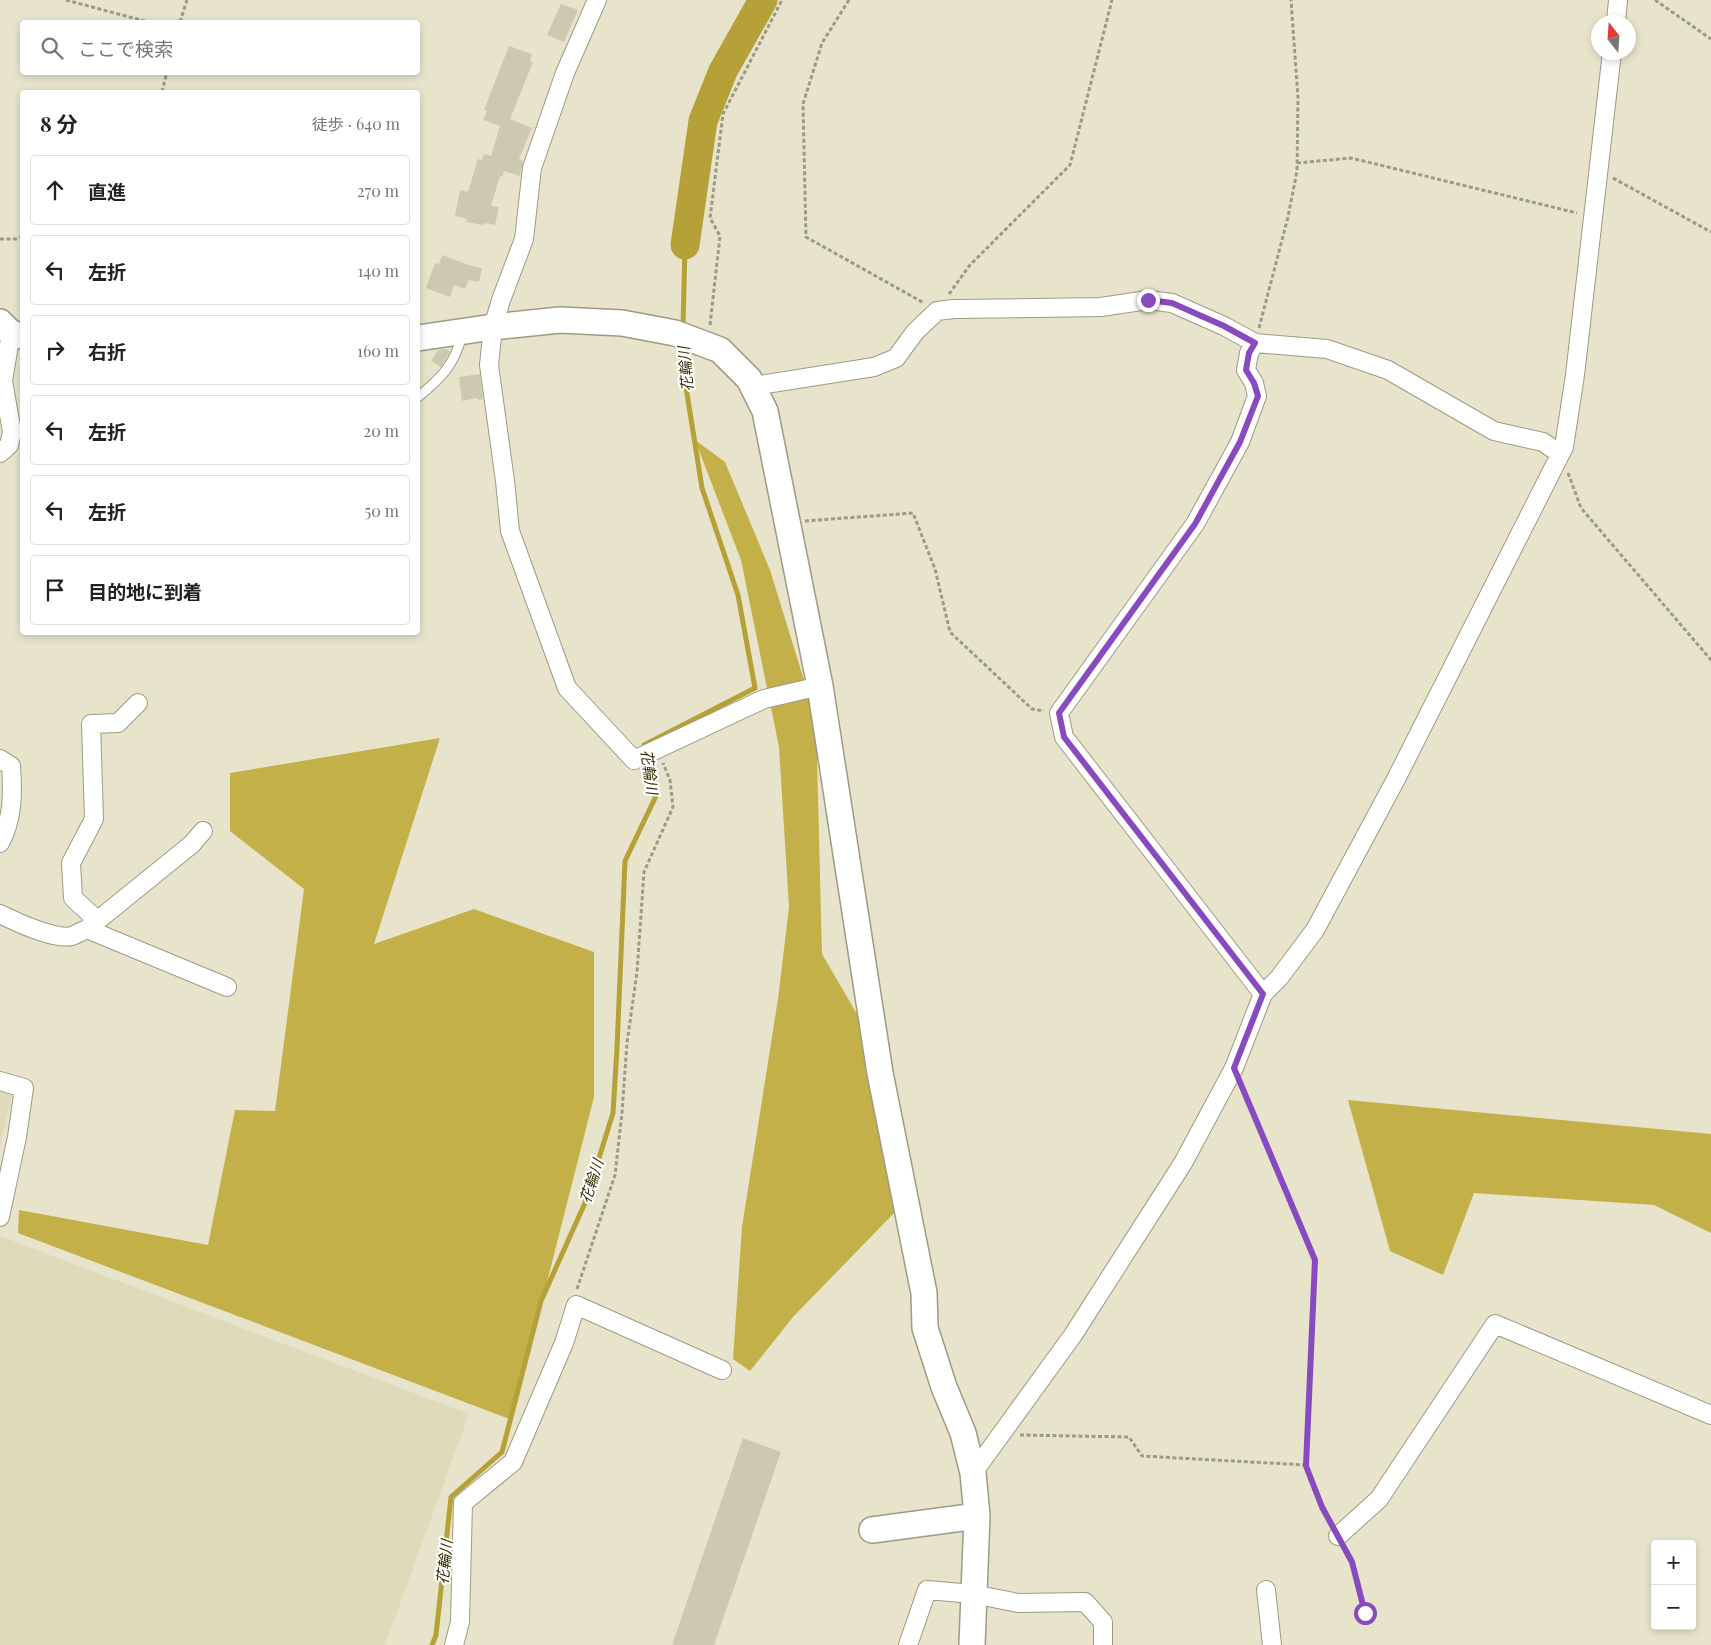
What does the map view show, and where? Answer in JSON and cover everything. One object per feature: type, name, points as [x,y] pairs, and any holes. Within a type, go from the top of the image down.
[{"type":"street","points":[[597,0],[565,73],[532,168],[524,239],[493,327],[489,365],[510,531],[566,688],[634,760],[764,699],[820,686]]},
{"type":"street","points":[[1617,15],[1618,0]]},
{"type":"street","points":[[973,1473],[1073,1336],[1183,1163],[1234,1068],[1263,994],[1279,978],[1315,930],[1395,781],[1564,447],[1575,375],[1611,60]]},
{"type":"street","points":[[753,386],[874,367],[896,358],[915,332],[937,311],[954,309],[1101,307],[1148,300],[1172,303],[1224,326],[1255,343],[1327,349],[1388,370],[1494,430],[1543,442],[1560,454]]},
{"type":"street","points":[[420,338],[560,320],[622,323],[675,333],[720,350],[749,379],[765,411],[820,686],[880,1073],[924,1293],[925,1328],[944,1387],[963,1433],[973,1473],[977,1516],[972,1645]]},
{"type":"street","points":[[0,453],[8,445],[12,432],[3,381],[11,330]]},
{"type":"street","points":[[1255,343],[1249,353],[1246,370],[1254,383],[1258,396],[1240,442],[1195,524],[1059,713],[1064,737],[1263,994]]},
{"type":"street","points":[[138,703],[118,723],[91,724],[94,819],[72,863],[73,898],[92,925],[227,987]]},
{"type":"street","points":[[0,759],[11,766],[12,782],[7,830],[0,843]]},
{"type":"street","points":[[0,914],[18,923],[62,937],[73,936],[92,925],[192,844],[203,831]]},
{"type":"street","points":[[0,1081],[24,1088],[17,1137],[0,1217]]},
{"type":"street","points":[[454,1645],[460,1622],[463,1503],[513,1462],[564,1343],[576,1305],[722,1370]]},
{"type":"street","points":[[1338,1536],[1379,1499],[1495,1324],[1711,1415]]},
{"type":"street","points":[[872,1530],[977,1516]]},
{"type":"street","points":[[908,1645],[927,1590],[973,1594],[1018,1603],[1085,1602],[1103,1622],[1103,1645]]},
{"type":"street","points":[[1266,1590],[1272,1645]]},
{"type":"lane","points":[[420,395],[440,378],[458,351],[462,332]]},
{"type":"path","points":[[66,0],[141,20]]},
{"type":"path","points":[[181,20],[187,0]]},
{"type":"path","points":[[707,346],[720,236],[710,218],[724,114],[782,0]]},
{"type":"path","points":[[849,0],[822,43],[803,104],[806,237],[937,311],[970,266],[1070,165],[1112,0]]},
{"type":"path","points":[[1255,343],[1288,217],[1297,163],[1298,98],[1291,0]]},
{"type":"path","points":[[1655,0],[1711,39]]},
{"type":"path","points":[[162,90],[166,75]]},
{"type":"path","points":[[1297,163],[1351,158],[1593,217]]},
{"type":"path","points":[[1599,169],[1711,232]]},
{"type":"path","points":[[0,240],[20,238]]},
{"type":"path","points":[[1560,454],[1581,508],[1711,660]]},
{"type":"path","points":[[787,522],[913,513],[935,569],[950,632],[1032,709],[1059,713]]},
{"type":"path","points":[[576,1305],[578,1284],[615,1175],[622,1113],[626,1043],[637,972],[644,872],[673,807],[670,780],[657,749]]},
{"type":"path","points":[[1234,1068],[1315,1260],[1306,1466],[1322,1507],[1352,1562],[1365,1613]]},
{"type":"path","points":[[1002,1435],[1129,1438],[1142,1456],[1306,1466]]},
{"type":"shaded area","points":[[695,440],[725,462],[770,570],[816,719],[822,954],[864,1026],[896,1211],[793,1317],[750,1371],[733,1359],[742,1227],[778,999],[789,907],[779,747],[741,560]]},
{"type":"shaded area","points":[[440,738],[374,944],[474,909],[594,952],[594,1097],[512,1420],[18,1233],[19,1210],[208,1245],[235,1110],[275,1111],[304,889],[230,831],[230,773]]},
{"type":"shaded area","points":[[0,1091],[12,1096],[0,1147]]},
{"type":"shaded area","points":[[1348,1100],[1711,1134],[1711,1233],[1654,1205],[1474,1193],[1443,1275],[1390,1251]]},
{"type":"shaded area","points":[[0,1236],[469,1414],[385,1645],[0,1645]]},
{"type":"building","points":[[561,4],[578,10],[564,42],[547,35]]},
{"type":"building","points":[[509,46],[532,54],[530,60],[533,62],[510,119],[532,128],[519,159],[523,161],[520,176],[504,171],[502,177],[500,176],[491,206],[499,207],[495,225],[466,222],[467,219],[455,216],[460,190],[468,192],[478,159],[482,160],[484,154],[491,156],[500,126],[483,120],[487,111],[484,110]]},
{"type":"building","points":[[442,255],[482,268],[479,282],[469,280],[465,289],[454,285],[450,297],[426,288],[435,263],[439,264]]},
{"type":"building","points":[[445,349],[450,351],[441,367],[431,361],[438,350]]},
{"type":"building","points":[[480,374],[483,399],[478,400],[477,398],[462,401],[459,377]]},
{"type":"building","points":[[743,1438],[781,1452],[714,1645],[672,1645]]},
{"type":"waterway","name":"花輪川","points":[[685,245],[703,121],[723,71],[763,0]]},
{"type":"waterway","name":"花輪川","points":[[683,328],[685,245]]},
{"type":"waterway","name":"花輪川","points":[[432,1645],[436,1635],[451,1497],[502,1452],[541,1301],[585,1203],[613,1113],[625,861],[656,796],[644,745],[755,688],[738,595],[702,488],[682,362],[682,344]]},
{"type":"route","points":[[1148,300],[1172,303],[1224,326],[1255,343],[1249,353],[1246,370],[1254,383],[1258,396],[1240,442],[1195,524],[1059,713],[1064,737],[1263,994],[1234,1068],[1315,1260],[1306,1466],[1322,1507],[1352,1562],[1365,1613]]}]
